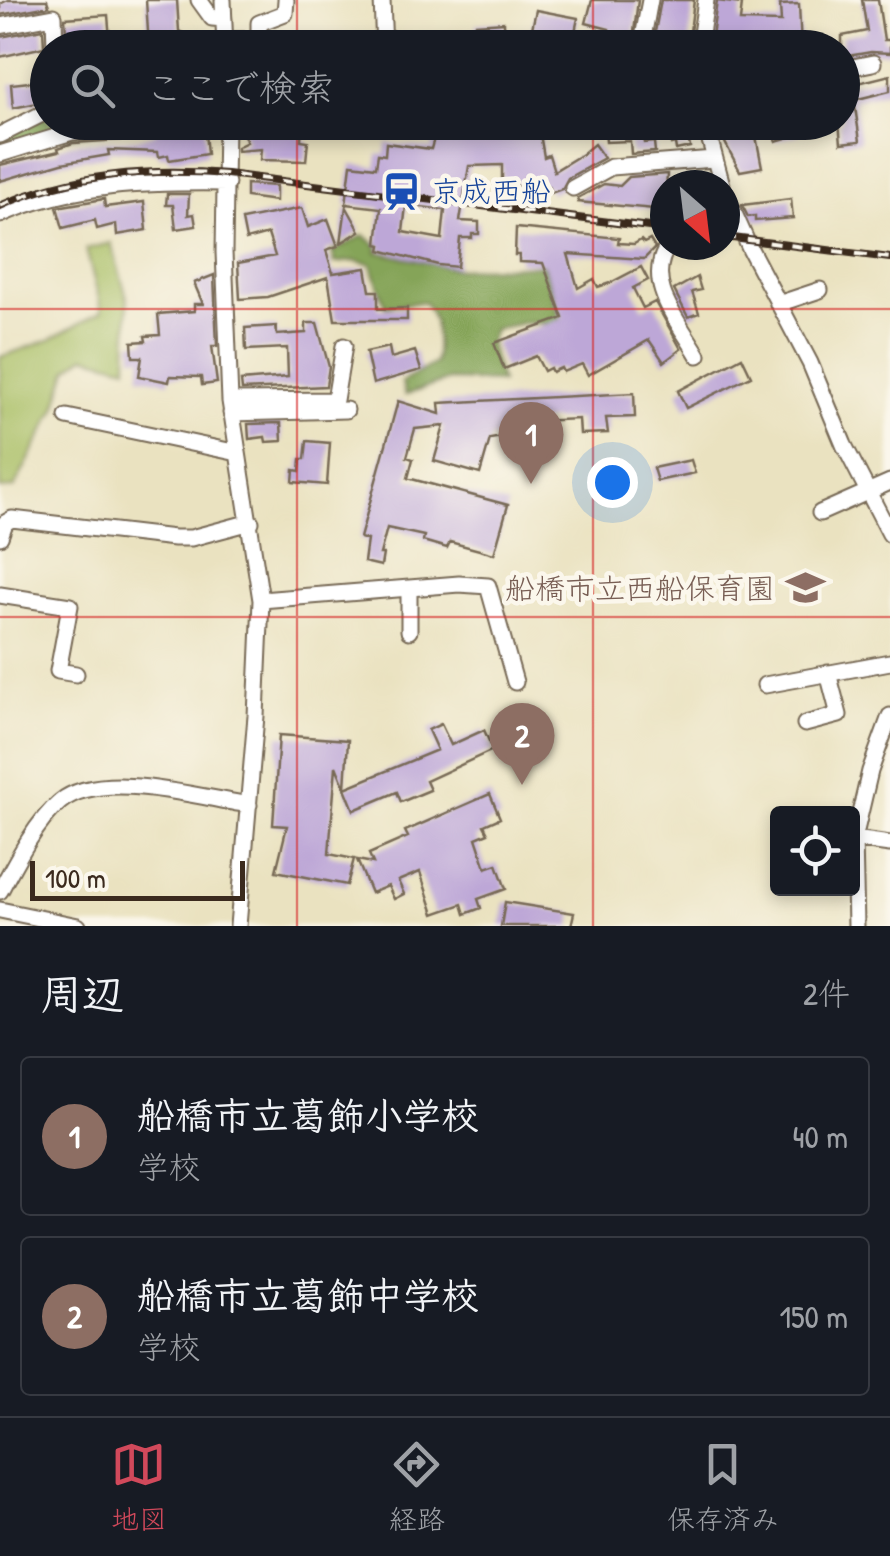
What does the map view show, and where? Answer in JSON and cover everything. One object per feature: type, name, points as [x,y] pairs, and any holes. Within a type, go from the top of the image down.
[{"type":"street","points":[[199,0],[212,18],[224,19]]},
{"type":"street","points":[[223,0],[224,30]]},
{"type":"street","points":[[259,30],[259,23],[285,13],[286,0]]},
{"type":"street","points":[[382,0],[383,30]]},
{"type":"street","points":[[644,30],[650,0]]},
{"type":"street","points":[[702,30],[706,0]]},
{"type":"street","points":[[0,26],[54,16],[55,30]]},
{"type":"street","points":[[860,65],[872,63]]},
{"type":"street","points":[[0,134],[30,120]]},
{"type":"street","points":[[0,154],[46,140]]},
{"type":"street","points":[[226,140],[224,252],[230,407],[261,600],[238,926]]},
{"type":"street","points":[[709,140],[717,170]]},
{"type":"street","points":[[573,188],[611,168],[714,159]]},
{"type":"street","points":[[0,215],[97,187],[160,180],[227,182]]},
{"type":"street","points":[[740,229],[810,363],[844,445],[890,534]]},
{"type":"street","points":[[661,260],[658,281],[698,355]]},
{"type":"street","points":[[778,304],[820,290]]},
{"type":"street","points":[[230,407],[335,400],[344,346]]},
{"type":"street","points":[[230,407],[346,410]]},
{"type":"street","points":[[67,417],[238,453]]},
{"type":"street","points":[[820,512],[890,482]]},
{"type":"street","points":[[0,538],[5,523],[12,519],[174,538],[191,538],[250,522]]},
{"type":"street","points":[[261,600],[459,584],[488,586],[514,682]]},
{"type":"street","points":[[409,588],[409,630]]},
{"type":"street","points":[[0,596],[70,606],[58,671],[76,674]]},
{"type":"street","points":[[765,685],[890,662]]},
{"type":"street","points":[[806,724],[838,715],[828,673]]},
{"type":"street","points":[[860,814],[890,716]]},
{"type":"street","points":[[0,891],[18,857],[60,802],[86,788],[136,787],[249,805]]},
{"type":"street","points":[[860,840],[890,844]]},
{"type":"street","points":[[855,896],[856,926]]},
{"type":"street","points":[[0,910],[75,926]]},
{"type":"green space","points":[[30,123],[30,140],[50,140],[0,150],[0,138]]},
{"type":"green space","points":[[364,235],[378,247],[377,252],[457,269],[543,265],[568,342],[557,349],[545,323],[494,329],[489,343],[501,382],[449,380],[405,395],[402,382],[435,363],[434,323],[424,302],[385,306],[371,264],[335,263],[332,252]]},
{"type":"green space","points":[[111,243],[128,301],[127,367],[85,356],[68,369],[56,408],[14,488],[0,489],[0,357],[49,340],[102,311],[86,249]]},
{"type":"building","points":[[8,0],[47,0],[49,6],[0,15],[0,4]]},
{"type":"building","points":[[146,0],[177,0],[179,30],[148,30]]},
{"type":"building","points":[[592,0],[638,0],[634,30],[609,30],[586,23]]},
{"type":"building","points":[[661,0],[694,0],[690,30],[655,30]]},
{"type":"building","points":[[862,0],[878,0],[890,53],[860,54],[860,32],[867,31]]},
{"type":"building","points":[[717,1],[742,4],[740,21],[781,22],[780,5],[799,4],[800,30],[713,30]]},
{"type":"building","points":[[536,10],[578,18],[575,30],[532,30]]},
{"type":"building","points":[[108,15],[109,30],[66,30],[65,18]]},
{"type":"building","points":[[504,22],[504,30],[476,30],[476,24]]},
{"type":"building","points":[[30,31],[30,50],[0,57],[0,37]]},
{"type":"building","points":[[890,75],[890,91],[860,98],[860,82]]},
{"type":"building","points":[[30,82],[30,105],[13,108],[11,84]]},
{"type":"building","points":[[206,140],[207,154],[169,160],[168,155],[159,157],[158,152],[108,150],[109,155],[62,163],[0,181],[0,165],[59,151],[58,148],[73,143]]},
{"type":"building","points":[[433,140],[541,140],[544,157],[549,155],[554,171],[594,144],[604,158],[568,178],[562,189],[551,193],[548,186],[516,186],[516,181],[502,181],[502,165],[469,166],[460,221],[479,222],[479,234],[460,238],[457,267],[380,250],[381,245],[377,244],[381,208],[346,204],[351,164],[376,167],[378,154],[385,155],[386,143],[431,149]],"holes":[[[406,205],[445,210],[442,239],[403,232]]]},
{"type":"building","points":[[606,140],[644,140],[654,142],[655,152],[631,154],[630,141]]},
{"type":"building","points":[[670,140],[689,140],[690,147],[676,150],[675,143]]},
{"type":"building","points":[[724,140],[757,140],[762,167],[740,171]]},
{"type":"building","points":[[308,141],[306,161],[260,160],[261,149],[237,151],[247,142]]},
{"type":"building","points":[[650,175],[650,209],[578,202],[578,198],[604,184],[620,186],[629,177]]},
{"type":"building","points":[[246,184],[276,186],[276,201],[246,197]]},
{"type":"building","points":[[167,194],[189,194],[188,215],[194,214],[196,226],[176,229],[173,205],[166,205]]},
{"type":"building","points":[[104,199],[105,207],[144,202],[147,230],[117,235],[116,224],[97,229],[95,220],[63,228],[57,207]]},
{"type":"building","points":[[791,199],[793,218],[755,221],[755,216],[748,217],[742,205]]},
{"type":"building","points":[[346,206],[360,231],[341,243]]},
{"type":"building","points":[[302,208],[308,227],[328,219],[338,246],[326,250],[333,273],[366,268],[370,291],[378,291],[378,309],[407,308],[407,320],[335,320],[328,277],[268,297],[240,299],[238,263],[275,256],[268,234],[246,240],[242,220]]},
{"type":"building","points":[[516,228],[619,238],[618,243],[650,240],[650,253],[644,259],[568,254],[578,288],[594,279],[598,287],[610,283],[641,267],[648,280],[633,288],[643,308],[655,302],[681,349],[664,362],[649,340],[588,375],[582,364],[563,372],[561,368],[544,371],[536,356],[504,369],[494,343],[563,318],[543,263],[519,262],[519,255],[515,255]]},
{"type":"building","points":[[214,275],[217,346],[212,346],[217,383],[202,385],[201,377],[170,376],[169,382],[139,376],[142,357],[133,357],[132,342],[160,335],[158,314],[194,311],[194,304],[203,304],[194,283]]},
{"type":"building","points":[[697,277],[701,290],[692,292],[699,313],[688,317],[674,290]]},
{"type":"building","points":[[306,323],[317,323],[329,367],[326,386],[242,390],[241,381],[288,377],[287,348],[246,350],[245,328],[276,326],[277,335],[306,333]]},
{"type":"building","points":[[389,347],[391,358],[415,351],[421,370],[373,384],[366,352]]},
{"type":"building","points":[[742,357],[751,376],[686,408],[678,391]]},
{"type":"building","points":[[634,393],[635,417],[606,418],[608,433],[580,434],[579,419],[514,422],[514,435],[490,439],[480,474],[434,461],[444,426],[415,429],[407,457],[413,459],[408,478],[508,505],[494,554],[450,542],[447,548],[423,541],[424,536],[387,528],[381,566],[364,562],[367,540],[360,538],[398,401],[440,414],[439,403]]},
{"type":"building","points":[[281,423],[282,441],[249,439],[248,424]]},
{"type":"building","points":[[307,441],[330,443],[327,485],[293,482],[294,470],[300,471],[301,459],[305,459]]},
{"type":"building","points":[[691,460],[695,473],[657,481],[653,468]]},
{"type":"building","points":[[441,724],[451,745],[484,730],[493,750],[426,781],[430,790],[401,802],[397,792],[354,810],[345,788],[437,750],[428,730]]},
{"type":"building","points":[[279,735],[348,740],[345,788],[336,766],[329,854],[354,859],[347,885],[276,871],[287,826],[273,825]]},
{"type":"building","points":[[490,794],[500,818],[484,825],[488,833],[476,838],[486,868],[497,864],[506,889],[478,899],[481,908],[465,914],[462,904],[434,914],[420,872],[398,881],[404,894],[394,899],[388,886],[371,893],[357,860],[373,863],[369,854],[408,837],[405,831]]},
{"type":"building","points":[[505,902],[574,913],[571,926],[501,926]]},
{"type":"railway","points":[[0,206],[55,186],[112,175],[198,172],[650,227]]},
{"type":"railway","points":[[740,239],[890,258]]},
{"type":"place","name":"京成西船","points":[[401,191]]},
{"type":"place","name":"船橋市立葛飾小学校","points":[[531,484]]},
{"type":"place","name":"船橋市立西船保育園","points":[[805,588]]},
{"type":"place","name":"船橋市立葛飾中学校","points":[[522,785]]}]
